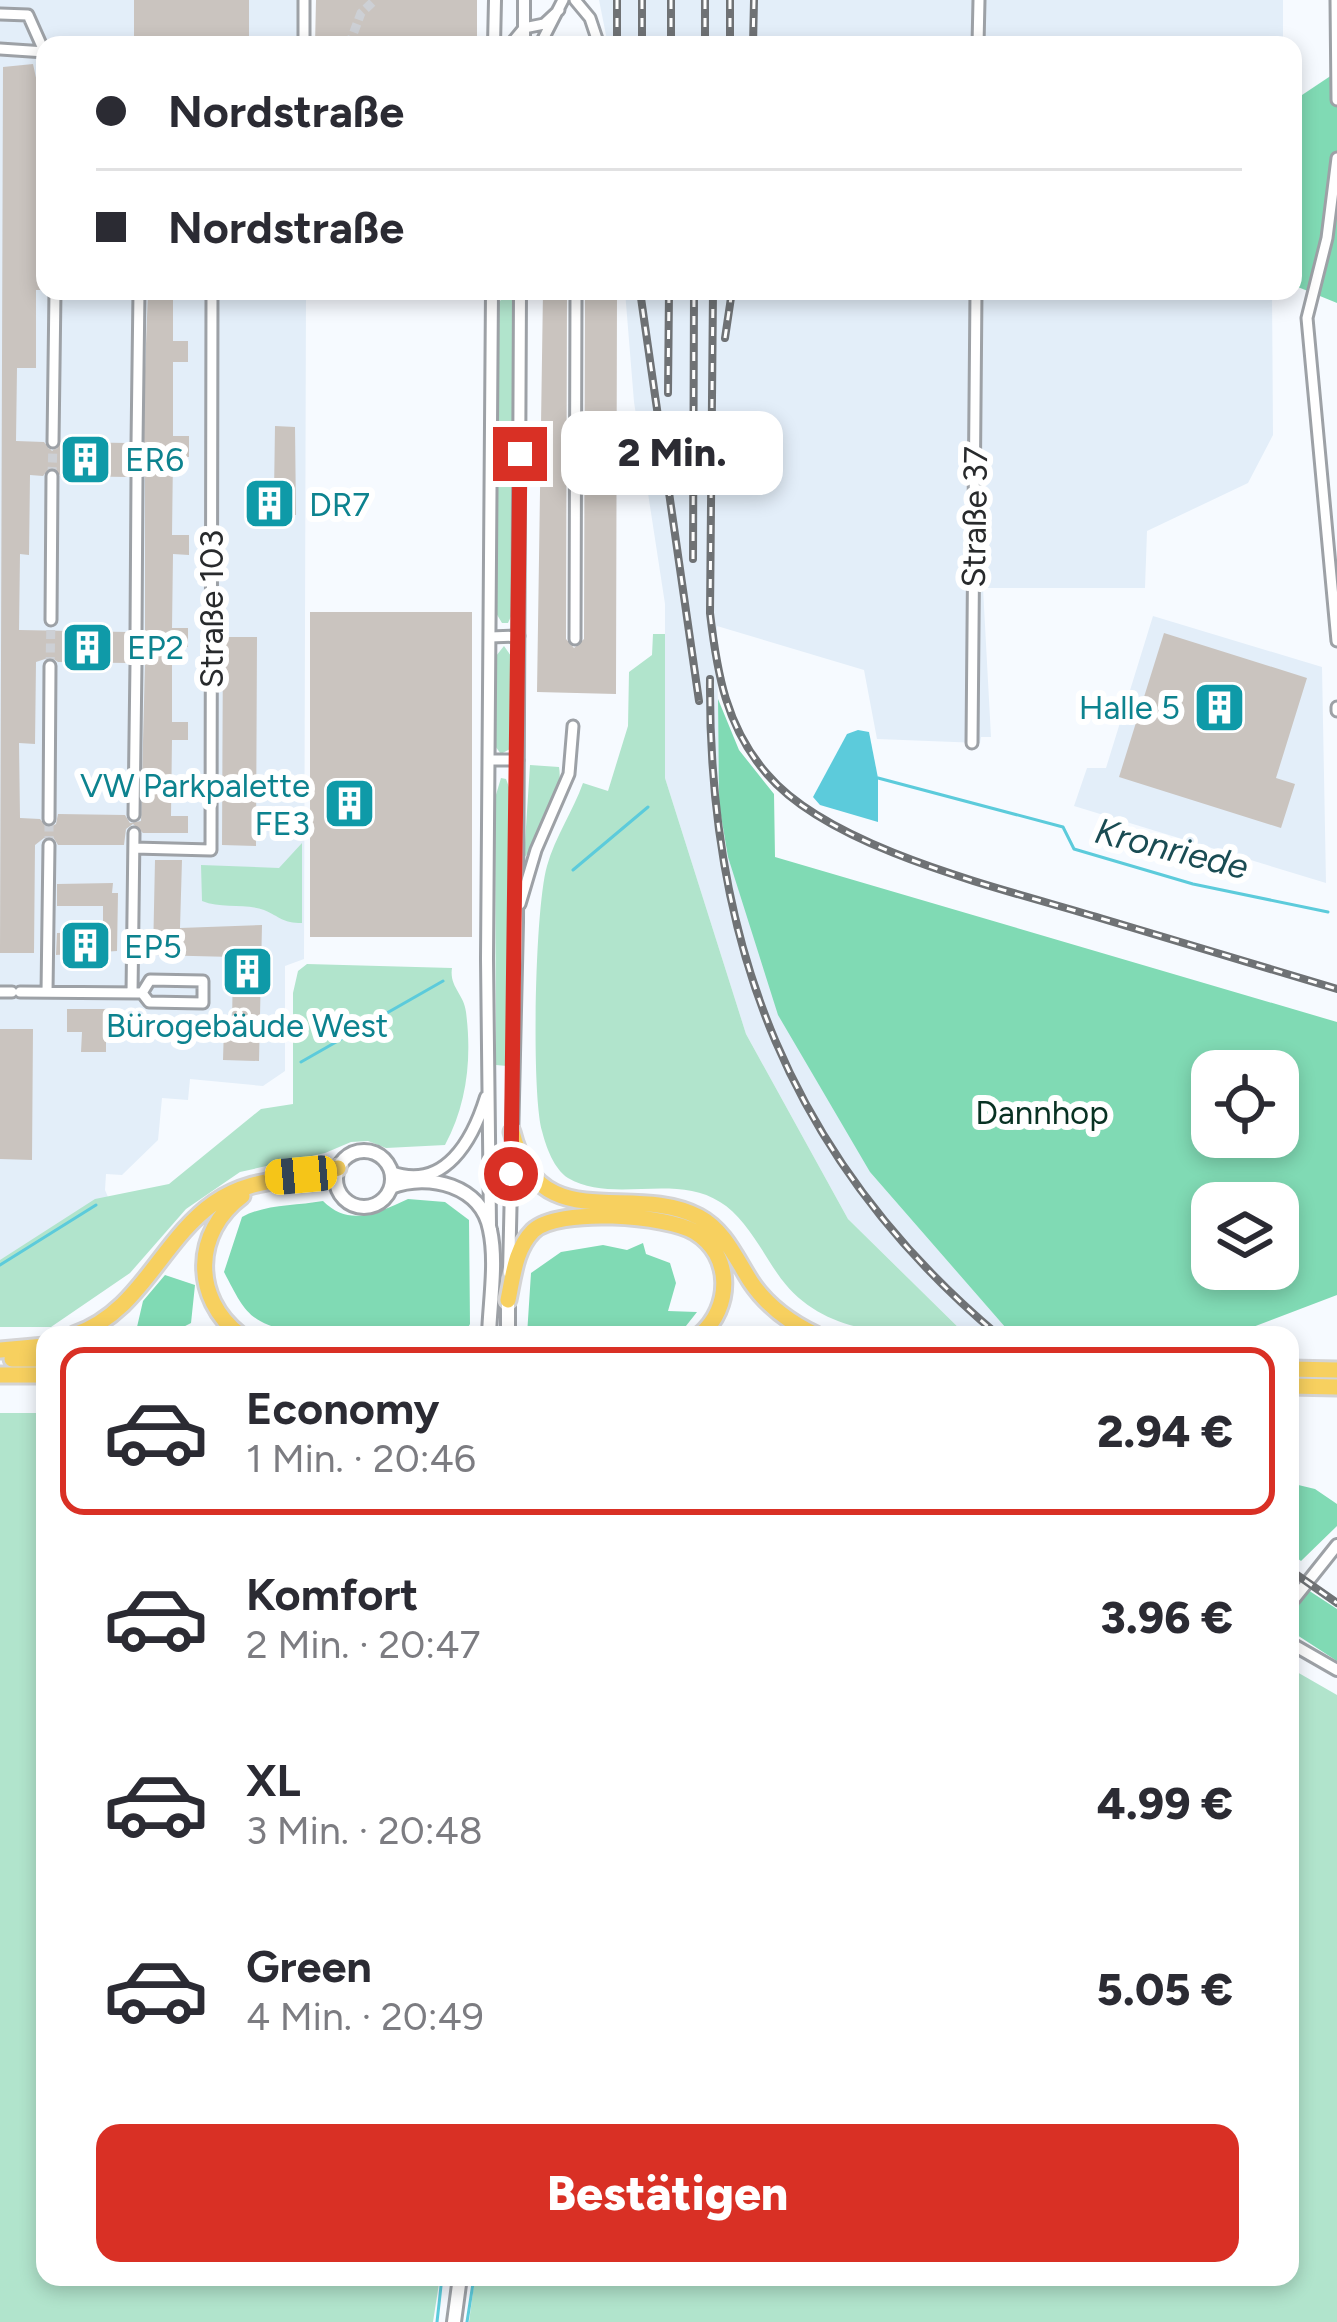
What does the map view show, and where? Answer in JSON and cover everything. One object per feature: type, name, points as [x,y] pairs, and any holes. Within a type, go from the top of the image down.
[{"type":"highway","points":[[512,1132],[524,1167],[534,1180],[560,1196],[674,1210],[709,1224],[771,1306],[802,1326]]},
{"type":"highway","points":[[89,1326],[120,1308],[195,1218],[216,1201],[256,1181],[338,1177]]},
{"type":"highway","points":[[232,1326],[213,1305],[205,1283],[203,1258],[217,1221],[244,1195],[273,1184],[338,1177]]},
{"type":"highway","points":[[508,1300],[520,1250],[543,1224],[584,1216],[658,1222],[694,1230],[717,1253],[725,1283],[722,1302],[706,1326]]},
{"type":"highway","points":[[0,1355],[36,1348]]},
{"type":"highway","points":[[0,1355],[36,1358]]},
{"type":"highway","points":[[1299,1369],[1337,1370]]},
{"type":"highway","points":[[0,1375],[36,1375]]},
{"type":"highway","points":[[1299,1386],[1337,1387]]},
{"type":"main road","points":[[364,1151],[382,1158],[391,1179],[380,1202],[362,1208],[344,1199],[338,1177],[351,1155],[364,1151]]},
{"type":"main road","points":[[391,1179],[450,1184],[474,1201],[490,1228],[490,1326]]},
{"type":"main road","points":[[508,1300],[508,1326]]},
{"type":"main road","points":[[454,2322],[459,2286]]},
{"type":"street","points":[[304,0],[304,36]]},
{"type":"street","points":[[494,36],[495,0]]},
{"type":"street","points":[[524,0],[524,36]]},
{"type":"street","points":[[575,0],[590,18],[596,36]]},
{"type":"street","points":[[978,36],[979,0]]},
{"type":"street","points":[[1336,0],[1337,100]]},
{"type":"street","points":[[517,36],[524,28],[544,24],[561,6]]},
{"type":"street","points":[[546,36],[561,6]]},
{"type":"street","points":[[0,14],[33,20],[39,36]]},
{"type":"street","points":[[0,50],[36,51]]},
{"type":"street","points":[[1337,158],[1330,222],[1307,318],[1337,641]]},
{"type":"street","points":[[53,442],[55,300]]},
{"type":"street","points":[[137,443],[139,300]]},
{"type":"street","name":"Straße 103","points":[[134,848],[211,850],[212,300]]},
{"type":"street","points":[[490,1228],[492,300]]},
{"type":"street","points":[[508,1300],[517,922],[520,300]]},
{"type":"street","points":[[575,639],[576,300]]},
{"type":"street","name":"Straße 37","points":[[972,743],[976,300]]},
{"type":"street","points":[[51,620],[52,476]]},
{"type":"street","points":[[136,632],[137,477]]},
{"type":"street","points":[[490,637],[519,636]]},
{"type":"street","points":[[134,815],[136,663]]},
{"type":"street","points":[[49,819],[50,666]]},
{"type":"street","points":[[517,922],[524,886],[568,774],[573,726]]},
{"type":"street","points":[[489,760],[518,760]]},
{"type":"street","points":[[134,833],[137,993]]},
{"type":"street","points":[[47,992],[49,845]]},
{"type":"street","points":[[11,992],[137,993],[149,1002],[203,1004],[203,981],[150,980],[137,993]]},
{"type":"street","points":[[391,1179],[455,1160],[473,1132],[488,1088]]},
{"type":"street","points":[[1299,1593],[1337,1545]]},
{"type":"street","points":[[1299,1647],[1337,1670]]},
{"type":"shaded area","points":[[0,0],[309,0],[309,36],[36,36],[36,300],[306,300],[304,959],[285,966],[285,1071],[263,1086],[190,1079],[188,1100],[162,1098],[158,1140],[122,1175],[106,1174],[105,1190],[134,1258],[0,1327]]},
{"type":"shaded area","points":[[599,0],[1283,0],[1283,36],[606,36]]},
{"type":"shaded area","points":[[626,300],[1272,300],[1273,435],[1248,483],[1147,531],[1145,588],[983,588],[991,737],[981,737],[980,743],[877,739],[864,670],[717,626],[719,804],[728,857],[870,1172],[1004,1326],[957,1326],[848,1219],[746,1034],[665,778],[665,604],[634,402]]},
{"type":"shaded area","points":[[1153,616],[1322,667],[1326,883],[1074,806],[1087,768],[1106,768]]},
{"type":"green space","points":[[1332,75],[1337,77],[1337,303],[1302,289],[1302,95]]},
{"type":"green space","points":[[514,300],[512,614],[508,623],[502,623],[496,613],[498,303]]},
{"type":"green space","points":[[653,634],[665,634],[665,778],[746,1034],[848,1219],[957,1326],[854,1326],[837,1321],[795,1294],[745,1225],[720,1202],[683,1190],[585,1185],[563,1174],[548,1151],[539,1110],[536,1040],[537,957],[547,866],[583,783],[608,791],[628,726],[629,672],[652,655]]},
{"type":"green space","points":[[504,646],[511,656],[510,749],[501,754],[495,746],[496,656]]},
{"type":"green space","name":"Dannhop","points":[[718,699],[739,750],[774,794],[775,857],[1337,1022],[1337,1295],[1256,1326],[1004,1326],[870,1172],[778,1015],[728,857],[719,804]]},
{"type":"green space","points":[[530,765],[559,767],[560,778],[550,815],[524,858]]},
{"type":"green space","points":[[501,778],[510,790],[507,1066],[496,1065],[495,798]]},
{"type":"green space","points":[[302,843],[302,923],[257,908],[202,901],[201,865],[279,868]]},
{"type":"green space","points":[[307,964],[452,968],[466,1012],[468,1064],[463,1097],[445,1145],[386,1148],[368,1141],[351,1142],[325,1153],[240,1172],[186,1209],[130,1273],[52,1326],[0,1327],[0,1260],[95,1199],[169,1184],[261,1109],[293,1104],[293,993],[298,971]]},
{"type":"green space","points":[[408,1199],[445,1202],[469,1220],[469,1326],[273,1326],[248,1312],[224,1272],[242,1217],[251,1213],[323,1201],[354,1216]]},
{"type":"green space","points":[[643,1243],[646,1254],[670,1263],[676,1283],[668,1311],[697,1312],[686,1326],[528,1326],[531,1273],[561,1252],[603,1245],[627,1250]]},
{"type":"green space","points":[[165,1275],[195,1285],[191,1323],[185,1326],[137,1326],[143,1301]]},
{"type":"green space","points":[[0,1413],[36,1413],[36,2286],[439,2286],[433,2322],[0,2322]]},
{"type":"green space","points":[[1299,1485],[1315,1489],[1337,1504],[1337,1526],[1301,1561]]},
{"type":"green space","points":[[1308,1590],[1337,1609],[1337,1661],[1299,1636],[1299,1605]]},
{"type":"green space","points":[[1299,1673],[1337,1695],[1337,2322],[469,2322],[474,2286],[1299,2286]]},
{"type":"water","points":[[869,732],[878,778],[878,822],[820,805],[813,797],[847,734]]},
{"type":"building","points":[[134,0],[249,0],[249,36],[134,36]]},
{"type":"building","points":[[316,0],[477,0],[477,36],[315,36]]},
{"type":"building","points":[[33,64],[36,368],[17,368],[16,441],[44,442],[52,451],[62,442],[128,443],[133,451],[142,450],[148,300],[173,300],[173,341],[188,341],[188,362],[173,362],[173,436],[189,436],[189,457],[173,457],[172,535],[189,535],[189,555],[173,554],[172,628],[188,628],[188,647],[172,647],[172,722],[188,722],[188,740],[172,740],[171,816],[188,816],[188,833],[143,833],[133,824],[126,829],[124,845],[58,845],[53,837],[44,838],[35,845],[34,953],[0,953],[3,67]],"holes":[[[51,467],[61,476],[128,477],[136,468],[145,474],[145,632],[139,640],[131,639],[127,632],[19,630],[20,554],[29,555],[30,475],[43,476]],[[133,655],[142,656],[141,821],[130,823],[125,815],[58,814],[56,824],[48,828],[40,819],[20,818],[19,743],[35,744],[36,662],[51,657],[58,662],[127,663]]]},
{"type":"building","points":[[543,300],[567,300],[566,639],[574,648],[584,639],[585,300],[617,300],[616,694],[537,692]]},
{"type":"building","points":[[275,426],[295,427],[296,515],[244,515],[244,492],[274,493]]},
{"type":"building","name":"VW Parkpalette FE3","points":[[310,612],[472,612],[472,937],[310,937]]},
{"type":"building","name":"Halle 5","points":[[1164,633],[1307,678],[1276,778],[1295,784],[1281,828],[1119,777]]},
{"type":"building","points":[[223,637],[257,637],[256,846],[222,845]]},
{"type":"building","name":"Bürogebäude West","points":[[155,860],[182,860],[180,928],[262,925],[259,1061],[223,1060],[224,1027],[232,1027],[233,957],[153,955]]},
{"type":"building","points":[[113,883],[112,893],[118,893],[117,951],[56,955],[57,933],[103,932],[103,906],[57,906],[57,884]]},
{"type":"building","points":[[67,1009],[119,1009],[118,1032],[106,1032],[106,1052],[81,1052],[82,1032],[67,1032]]},
{"type":"building","points":[[0,1029],[33,1029],[32,1160],[0,1159]]},
{"type":"waterway","name":"Kronriede","points":[[878,778],[1063,827],[1074,849],[1193,884],[1328,912]]},
{"type":"waterway","name":"Kronriede","points":[[573,870],[648,807]]},
{"type":"waterway","name":"Kronriede","points":[[301,1062],[443,981]]},
{"type":"waterway","name":"Kronriede","points":[[0,1265],[96,1205]]},
{"type":"waterway","points":[[437,2322],[441,2286]]},
{"type":"waterway","points":[[467,2322],[473,2286]]},
{"type":"tunnel","points":[[352,36],[361,13],[375,0]]},
{"type":"tunnel","points":[[52,476],[53,442]]},
{"type":"tunnel","points":[[137,443],[137,477]]},
{"type":"tunnel","points":[[50,666],[51,620]]},
{"type":"tunnel","points":[[136,632],[136,663]]},
{"type":"tunnel","points":[[49,819],[49,845]]},
{"type":"railway","points":[[617,0],[617,36]]},
{"type":"railway","points":[[642,0],[642,36]]},
{"type":"railway","points":[[671,0],[671,36]]},
{"type":"railway","points":[[705,0],[705,36]]},
{"type":"railway","points":[[730,0],[730,36]]},
{"type":"railway","points":[[753,36],[754,0]]},
{"type":"railway","points":[[641,300],[699,701]]},
{"type":"railway","points":[[668,393],[669,300]]},
{"type":"railway","points":[[693,559],[694,300]]},
{"type":"railway","points":[[713,300],[710,613],[733,718],[767,774],[796,801],[833,824],[922,864],[1337,989]]},
{"type":"railway","points":[[725,338],[731,300]]},
{"type":"railway","points":[[710,679],[713,776],[725,869],[746,958],[776,1042],[815,1121],[865,1196],[926,1268],[988,1326]]},
{"type":"railway","points":[[1299,1576],[1337,1603]]},
{"type":"place","name":"ER6","points":[[86,459]]},
{"type":"place","name":"DR7","points":[[270,504]]},
{"type":"place","name":"EP2","points":[[88,647]]},
{"type":"place","name":"Halle 5","points":[[1219,707]]},
{"type":"place","name":"VW Parkpalette FE3","points":[[349,804]]},
{"type":"place","name":"EP5","points":[[85,946]]},
{"type":"place","name":"Bürogebäude West","points":[[247,971]]},
{"type":"route","points":[[511,1174],[520,454]]}]
